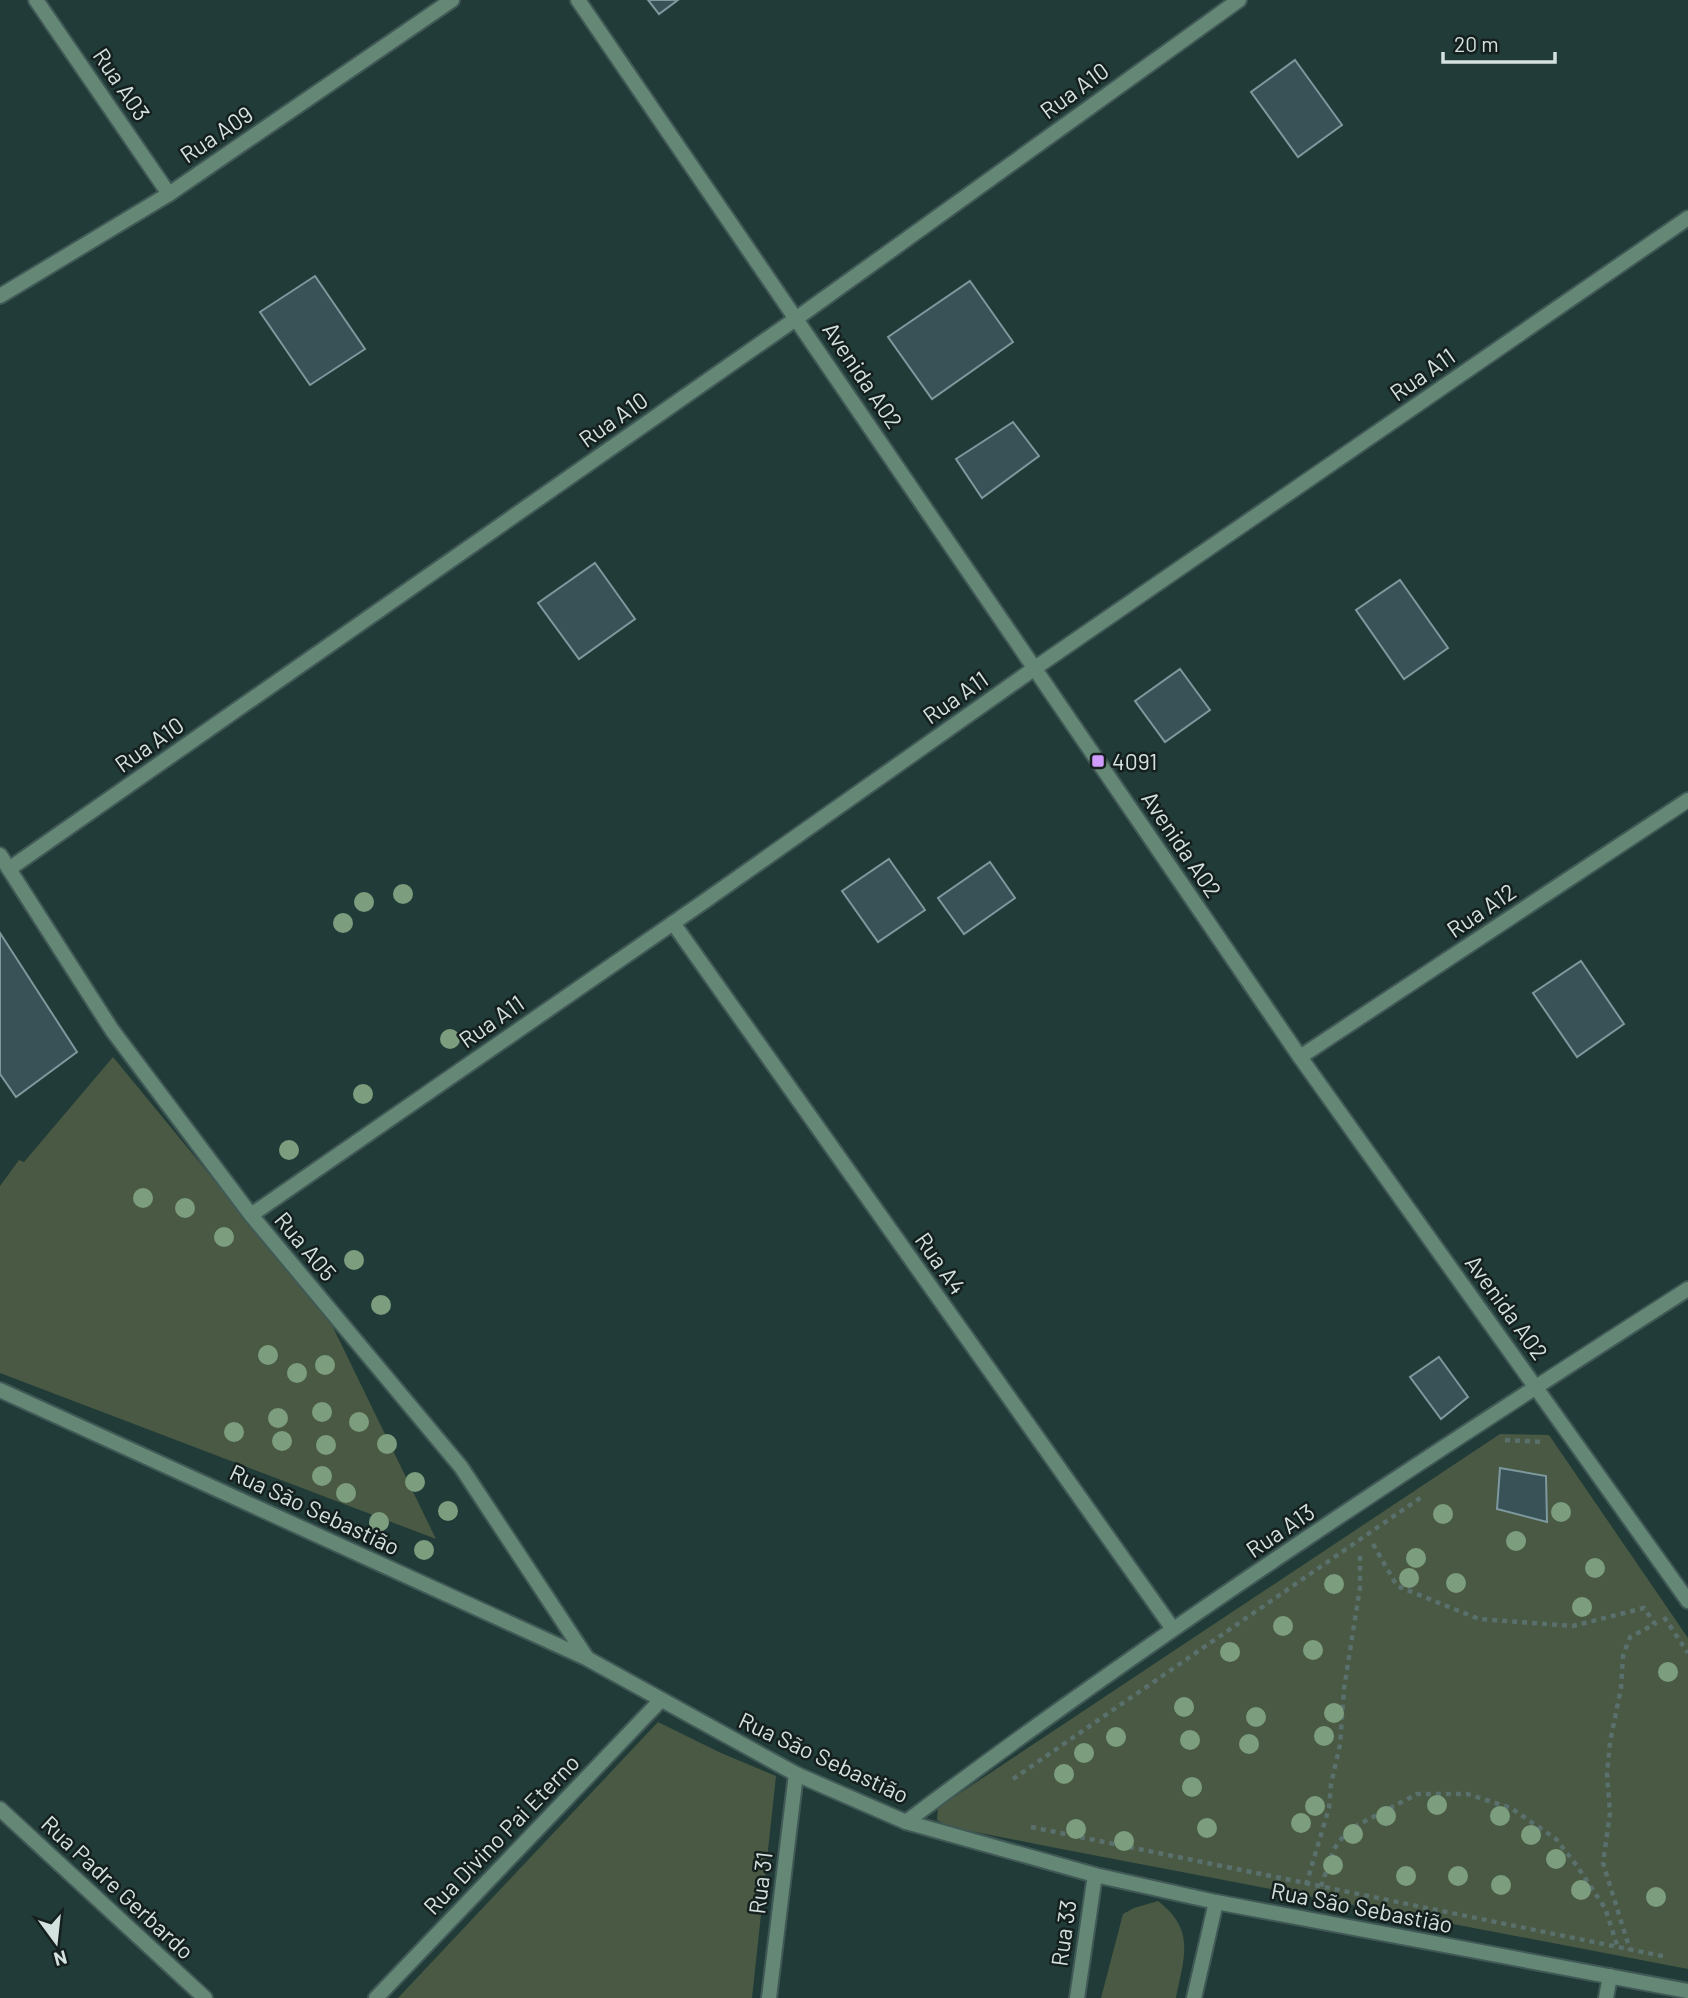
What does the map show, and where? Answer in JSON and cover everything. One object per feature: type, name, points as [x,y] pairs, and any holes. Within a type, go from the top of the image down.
[{"type":"street","name":"Rua A03","points":[[36,0],[169,194]]},
{"type":"street","name":"Rua A09","points":[[0,296],[169,194],[452,0]]},
{"type":"street","name":"Avenida A02","points":[[578,0],[1300,1057],[1688,1601]]},
{"type":"street","name":"Rua A10","points":[[9,869],[797,318],[1238,0]]},
{"type":"street","name":"Rua A11","points":[[251,1215],[1035,668],[1688,218]]},
{"type":"street","name":"Rua A12","points":[[1300,1057],[1688,800]]},
{"type":"street","name":"Rua A05","points":[[0,855],[111,1030],[251,1215],[461,1467],[588,1659]]},
{"type":"street","name":"Rua A4","points":[[673,923],[1173,1629]]},
{"type":"street","name":"Rua A13","points":[[906,1822],[1173,1629],[1536,1386],[1688,1289]]},
{"type":"street","name":"Rua São Sebastião","points":[[0,1390],[588,1659],[796,1774],[906,1822],[1094,1875],[1216,1902],[1688,1991]]},
{"type":"street","name":"Rua Divino Pai Eterno","points":[[376,1998],[660,1701]]},
{"type":"street","name":"Rua 31","points":[[769,1998],[796,1774]]},
{"type":"street","name":"Rua Padre Gerbardo","points":[[0,1809],[205,1998]]},
{"type":"street","name":"Rua 33","points":[[1077,1998],[1094,1875]]},
{"type":"street","points":[[1194,1998],[1216,1902]]},
{"type":"street","points":[[1606,1998],[1610,1976]]},
{"type":"path","points":[[1493,1447],[1505,1440]]},
{"type":"path","points":[[1010,1781],[1424,1495]]},
{"type":"path","points":[[1373,1544],[1397,1586],[1479,1619],[1573,1626],[1644,1608],[1655,1624],[1630,1637],[1623,1656],[1621,1688],[1610,1742],[1607,1774],[1610,1813],[1604,1863],[1631,1950]]},
{"type":"path","points":[[1360,1552],[1360,1587],[1344,1689],[1340,1745],[1331,1784],[1329,1808],[1304,1889],[1319,1892],[1334,1849],[1348,1830],[1416,1794],[1467,1794],[1511,1808],[1536,1828],[1556,1839],[1605,1908],[1617,1947]]},
{"type":"path","points":[[1018,1824],[1306,1883]]},
{"type":"path","points":[[1320,1886],[1677,1959]]},
{"type":"green space","points":[[113,1057],[330,1321],[436,1539],[0,1373],[0,1186],[19,1160],[24,1162]]},
{"type":"green space","points":[[1500,1434],[1549,1435],[1688,1638],[1688,1969],[950,1827],[937,1820],[938,1808],[951,1799]]},
{"type":"green space","points":[[658,1722],[776,1776],[752,1998],[398,1998]]},
{"type":"green space","points":[[1158,1901],[1170,1912],[1183,1934],[1184,1957],[1176,1998],[1101,1998],[1123,1914]]},
{"type":"building","points":[[648,0],[678,0],[659,14]]},
{"type":"building","points":[[1295,60],[1342,125],[1298,157],[1251,92]]},
{"type":"building","points":[[315,276],[365,349],[310,385],[260,312]]},
{"type":"building","points":[[970,281],[1013,342],[932,399],[888,337]]},
{"type":"building","points":[[1013,422],[1039,456],[982,498],[956,459]]},
{"type":"building","points":[[595,563],[635,619],[579,659],[538,603]]},
{"type":"building","points":[[1400,580],[1448,648],[1404,679],[1356,610]]},
{"type":"building","points":[[1180,669],[1210,710],[1165,742],[1135,701]]},
{"type":"building","points":[[889,859],[925,910],[878,942],[842,891]]},
{"type":"building","points":[[990,862],[1015,898],[964,934],[938,898]]},
{"type":"building","points":[[0,933],[77,1052],[16,1097],[0,1074]]},
{"type":"building","points":[[1581,961],[1624,1024],[1577,1057],[1533,993]]},
{"type":"building","points":[[1439,1357],[1468,1397],[1441,1419],[1410,1377]]},
{"type":"building","points":[[1500,1468],[1546,1476],[1547,1522],[1497,1509]]},
{"type":"place","name":"4091","points":[[1098,761]]}]
